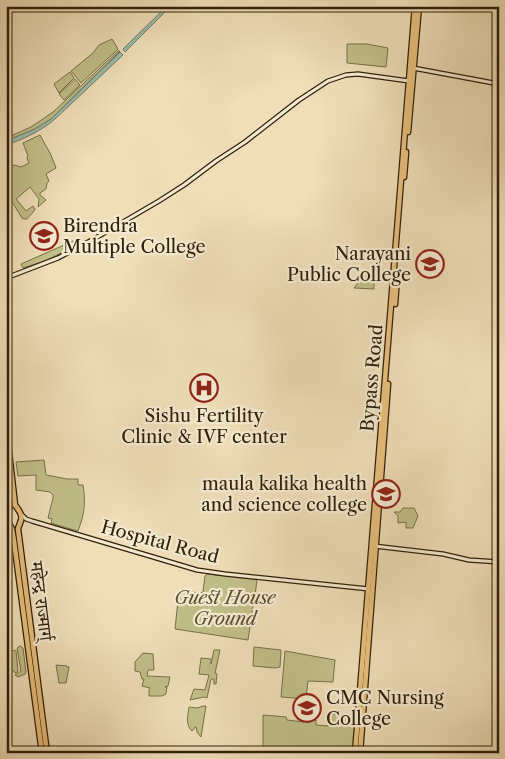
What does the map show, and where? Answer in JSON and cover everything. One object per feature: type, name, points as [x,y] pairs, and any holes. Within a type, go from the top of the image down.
[{"type":"highway","name":"Bypass Road","points":[[360,753],[373,546],[417,6]]},
{"type":"highway","name":"महेन्द्र राज्मार्ग्","points":[[6,426],[15,505],[22,519],[18,529],[47,753]]},
{"type":"highway","name":"महेन्द्र राज्मार्ग्","points":[[6,470],[9,495],[7,521],[12,529],[14,541],[42,753]]},
{"type":"highway","points":[[8,512],[15,509],[20,512]]},
{"type":"highway","points":[[7,521],[12,524],[20,522]]},
{"type":"highway","name":"Bypass Road","points":[[355,753],[370,589]]},
{"type":"street","points":[[412,68],[499,84]]},
{"type":"street","points":[[6,278],[65,254],[159,201],[245,142],[299,100],[328,81],[346,75],[358,74],[410,81]]},
{"type":"street","name":"Hospital Road","points":[[20,512],[26,519],[32,521],[197,570],[370,589]]},
{"type":"street","name":"Hospital Road","points":[[20,522],[32,521]]},
{"type":"street","points":[[373,546],[442,554],[470,560],[499,562]]},
{"type":"green space","points":[[112,39],[118,49],[81,83],[71,71],[93,53],[99,45]]},
{"type":"green space","points":[[347,44],[367,44],[388,48],[386,67],[347,63]]},
{"type":"green space","points":[[120,51],[51,119],[35,129],[6,141],[6,138],[31,127],[53,112]]},
{"type":"green space","points":[[70,72],[74,78],[59,93],[54,84]]},
{"type":"green space","points":[[75,79],[80,85],[64,100],[59,94]]},
{"type":"green space","points":[[40,135],[56,168],[46,174],[49,181],[46,189],[40,195],[46,200],[38,207],[39,199],[30,187],[16,199],[26,211],[33,206],[35,209],[27,219],[24,219],[6,192],[6,168],[14,165],[21,167],[29,163],[23,143]]},
{"type":"green space","points":[[80,238],[83,242],[45,261],[23,268],[21,264]]},
{"type":"green space","points":[[363,277],[374,277],[374,289],[354,288]]},
{"type":"green space","points":[[44,460],[46,475],[78,479],[78,485],[83,485],[84,507],[78,531],[51,523],[52,519],[48,518],[53,495],[50,492],[36,490],[36,475],[18,476],[16,462]]},
{"type":"green space","points":[[403,508],[414,508],[418,516],[413,528],[406,528],[406,522],[398,523],[398,516],[394,512],[400,512]]},
{"type":"green space","name":"Guest House Ground","points":[[207,574],[254,579],[257,581],[248,640],[175,629],[179,591],[189,593],[203,592],[205,576]]},
{"type":"green space","points":[[20,646],[23,648],[26,672],[18,677],[15,675],[21,671],[17,648]]},
{"type":"green space","points":[[254,647],[281,650],[280,667],[253,666]]},
{"type":"green space","points":[[14,650],[16,651],[18,671],[16,673],[6,660],[7,656]]},
{"type":"green space","points":[[214,650],[220,650],[215,673],[217,674],[216,684],[214,684],[214,679],[211,679],[207,698],[190,700],[194,689],[205,690],[209,675],[199,674],[201,658],[211,659],[211,664]]},
{"type":"green space","points":[[285,651],[335,660],[333,682],[308,681],[306,699],[281,697]]},
{"type":"green space","points":[[143,653],[153,654],[154,670],[148,670],[147,676],[170,677],[168,686],[165,687],[167,687],[166,694],[162,696],[149,696],[150,688],[142,686],[144,679],[142,679],[140,672],[135,671],[135,662]]},
{"type":"green space","points":[[56,665],[69,667],[66,683],[59,683]]},
{"type":"green space","points":[[206,706],[201,737],[196,727],[192,731],[190,729],[188,717],[189,707],[197,708]]},
{"type":"green space","points":[[329,714],[356,715],[354,753],[263,753],[263,715],[286,717],[287,720],[304,722],[304,719],[316,720],[316,725],[328,726]]},
{"type":"shaded area","points":[[167,6],[171,6],[125,52],[123,49]]},
{"type":"shaded area","points":[[120,52],[123,55],[55,119],[32,134],[6,145],[6,141],[35,129],[51,119]]},
{"type":"place","name":"Birendra Multiple College","points":[[44,236]]},
{"type":"place","name":"Narayani Public College","points":[[430,264]]},
{"type":"place","name":"Sishu Fertility Clinic & IVF center","points":[[204,388]]},
{"type":"place","name":"maula kalika health and science college","points":[[386,494]]},
{"type":"place","name":"CMC Nursing College","points":[[307,708]]}]
